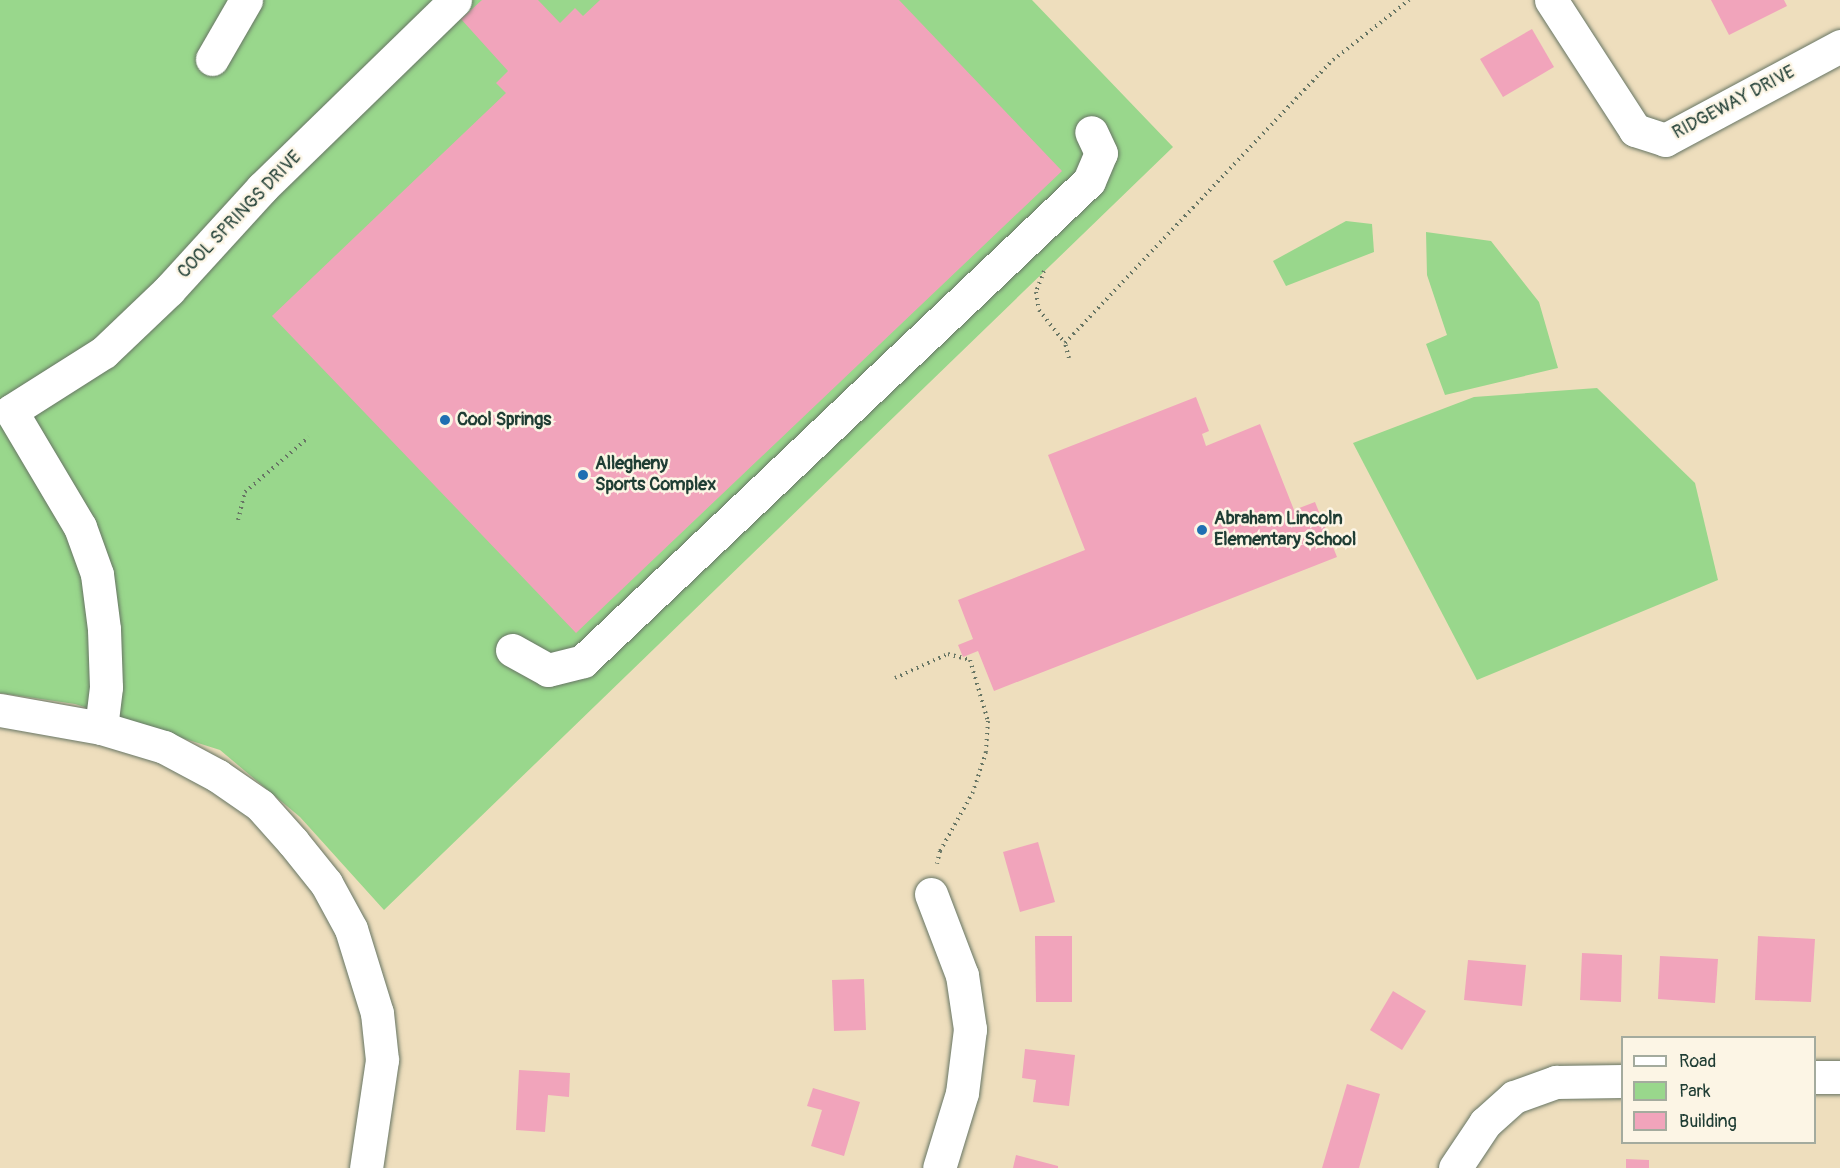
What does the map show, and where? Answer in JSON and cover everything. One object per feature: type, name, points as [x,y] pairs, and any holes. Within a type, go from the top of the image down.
[{"type":"street","points":[[212,59],[246,0]]},
{"type":"street","name":"COOL SPRINGS DRIVE","points":[[101,728],[106,687],[105,641],[97,574],[80,527],[11,411],[104,352],[169,290],[262,188],[454,0]]},
{"type":"street","name":"RIDGEWAY DRIVE","points":[[1551,0],[1635,130],[1665,140],[1840,46]]},
{"type":"street","points":[[512,650],[548,670],[583,661],[1089,181],[1101,153],[1091,132]]},
{"type":"street","points":[[0,710],[101,728],[164,747],[218,776],[260,805],[326,883],[351,929],[377,1013],[382,1060],[366,1168]]},
{"type":"street","points":[[931,894],[962,975],[970,1029],[962,1093],[939,1168]]},
{"type":"street","points":[[1816,1077],[1840,1077]]},
{"type":"street","points":[[1455,1168],[1485,1123],[1514,1097],[1556,1082],[1621,1081]]},
{"type":"path","points":[[1065,343],[1333,60],[1409,0]]},
{"type":"path","points":[[1048,261],[1037,286],[1037,302],[1045,323],[1065,343],[1069,358]]},
{"type":"path","points":[[238,520],[245,492],[309,437]]},
{"type":"path","points":[[896,678],[948,654],[970,660],[988,721],[986,752],[973,792],[940,851],[931,894]]},
{"type":"green space","name":"Cool Springs","points":[[0,0],[1032,0],[1173,147],[384,910],[300,817],[220,750],[75,704],[0,693]]},
{"type":"green space","points":[[1346,221],[1372,224],[1374,252],[1286,286],[1273,261]]},
{"type":"green space","points":[[1426,232],[1491,241],[1539,302],[1558,368],[1445,395],[1426,344],[1447,335],[1427,275]]},
{"type":"green space","points":[[1597,388],[1695,483],[1718,580],[1477,680],[1353,443],[1474,397]]},
{"type":"building","name":"Allegheny Sports Complex","points":[[482,0],[538,0],[560,23],[575,8],[583,16],[600,0],[899,0],[1062,171],[576,633],[272,316],[506,93],[496,83],[508,71],[461,19]]},
{"type":"building","points":[[1711,0],[1784,0],[1787,6],[1729,35]]},
{"type":"building","points":[[1532,29],[1554,67],[1503,97],[1480,59]]},
{"type":"building","name":"Abraham Lincoln Elementary School","points":[[1196,397],[1209,431],[1202,434],[1206,446],[1260,424],[1294,510],[1315,502],[1337,557],[994,691],[978,651],[963,657],[958,645],[973,639],[958,600],[1085,550],[1048,455]]},
{"type":"building","points":[[1038,842],[1055,902],[1020,912],[1003,852]]},
{"type":"building","points":[[1035,936],[1072,936],[1072,1002],[1036,1002]]},
{"type":"building","points":[[1758,936],[1815,939],[1811,1002],[1755,1000]]},
{"type":"building","points":[[1582,953],[1622,955],[1621,1002],[1580,1000]]},
{"type":"building","points":[[1660,956],[1718,959],[1715,1003],[1658,999]]},
{"type":"building","points":[[1468,960],[1526,965],[1522,1006],[1464,1000]]},
{"type":"building","points":[[864,979],[866,1030],[834,1031],[832,980]]},
{"type":"building","points":[[1393,991],[1426,1011],[1402,1050],[1370,1030]]},
{"type":"building","points":[[1025,1049],[1075,1055],[1069,1106],[1033,1102],[1036,1080],[1022,1078]]},
{"type":"building","points":[[519,1070],[570,1073],[569,1097],[548,1095],[545,1132],[516,1130]]},
{"type":"building","points":[[1347,1084],[1380,1094],[1359,1168],[1322,1168]]},
{"type":"building","points":[[813,1088],[860,1102],[844,1156],[811,1146],[822,1110],[807,1106]]},
{"type":"building","points":[[1016,1155],[1058,1166],[1058,1168],[1013,1168]]},
{"type":"building","points":[[1626,1159],[1649,1160],[1649,1168],[1626,1168]]},
{"type":"place","name":"Cool Springs","points":[[445,420]]},
{"type":"place","name":"Allegheny Sports Complex","points":[[583,475]]},
{"type":"place","name":"Abraham Lincoln Elementary School","points":[[1202,530]]}]
